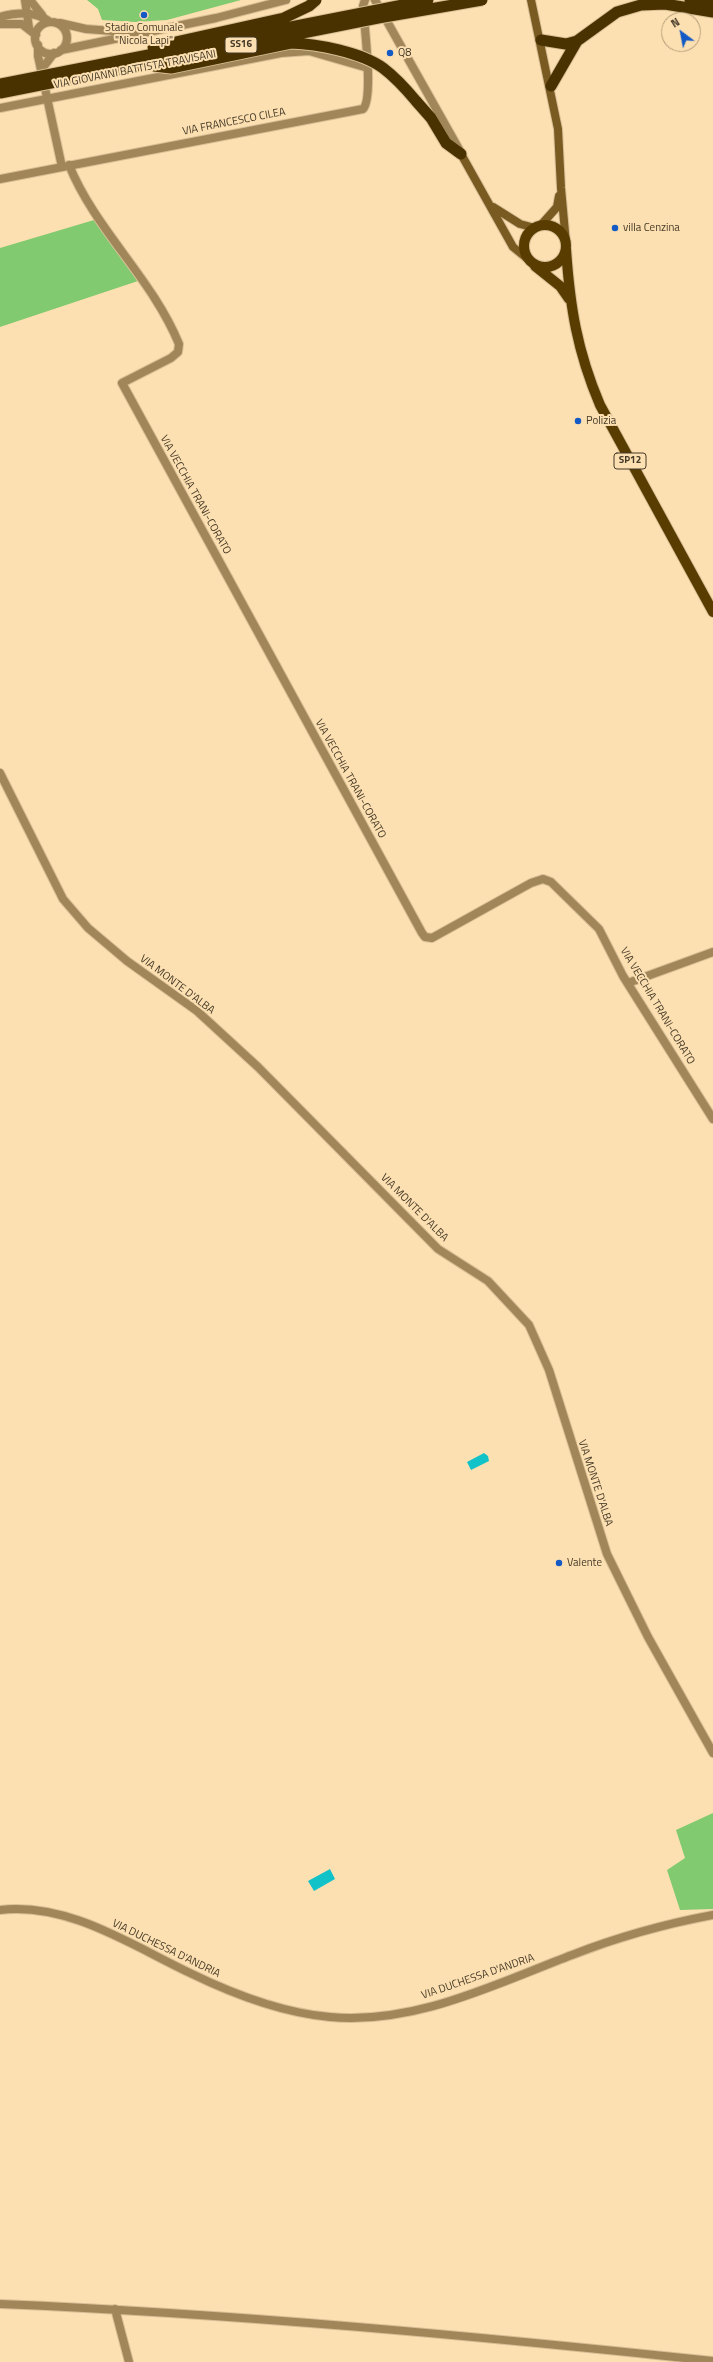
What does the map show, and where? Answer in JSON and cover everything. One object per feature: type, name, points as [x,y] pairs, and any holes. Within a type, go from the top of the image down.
[{"type":"highway","name":"SS16","points":[[0,79],[116,56],[198,36],[284,18],[309,6],[316,0]]},
{"type":"highway","name":"SS16","points":[[0,84],[428,0]]},
{"type":"highway","name":"SS16","points":[[0,93],[482,0]]},
{"type":"highway","points":[[690,0],[713,3]]},
{"type":"highway","points":[[541,40],[566,44],[577,41],[617,12],[641,5],[666,4],[713,12]]},
{"type":"highway","points":[[550,86],[577,41]]},
{"type":"highway","name":"SS16","points":[[141,65],[171,68],[291,43],[310,44],[360,57],[382,68],[416,100],[431,118],[446,143],[461,154]]},
{"type":"main road","points":[[461,154],[513,246],[532,263],[541,267],[555,266],[564,256],[566,246],[558,129],[541,40],[531,0]]},
{"type":"main road","points":[[532,263],[524,249],[524,242],[530,231],[538,226],[557,207],[561,188]]},
{"type":"main road","points":[[489,204],[513,220],[538,226],[548,225],[560,231],[566,246]]},
{"type":"main road","name":"SP12","points":[[566,246],[570,301],[587,374],[600,405],[713,612]]},
{"type":"main road","name":"SP12","points":[[532,263],[560,286],[570,301]]},
{"type":"street","points":[[25,0],[29,28]]},
{"type":"street","points":[[30,0],[42,15],[65,30],[67,35],[67,40],[41,70]]},
{"type":"street","points":[[38,45],[45,52],[58,51],[136,32],[216,18],[270,2],[286,0]]},
{"type":"street","name":"VIA FRANCESCO CILEA","points":[[0,179],[363,109],[367,101],[368,68],[363,6],[365,0]]},
{"type":"street","points":[[375,0],[461,154]]},
{"type":"street","points":[[0,17],[27,13],[42,15]]},
{"type":"street","points":[[36,36],[41,26],[54,22],[86,29],[136,32]]},
{"type":"street","points":[[0,24],[22,24],[29,28],[36,36],[38,56],[47,99],[65,166]]},
{"type":"street","name":"VIA GIOVANNI BATTISTA TRAVISANI","points":[[0,108],[281,52],[308,51],[368,68]]},
{"type":"street","name":"VIA VECCHIA TRANI-CORATO","points":[[65,166],[96,218],[141,278],[171,326],[179,344],[178,352],[171,358],[122,383],[422,933],[425,937],[432,938],[532,882],[543,879],[551,882],[599,929],[628,983],[713,1119]]},
{"type":"street","name":"VIA MONTE D'ALBA","points":[[0,773],[64,900],[88,928],[127,961],[197,1011],[258,1067],[438,1249],[488,1281],[528,1325],[549,1370],[607,1554],[648,1637],[713,1753]]},
{"type":"street","points":[[628,983],[713,952]]},
{"type":"street","name":"VIA DUCHESSA D'ANDRIA","points":[[0,1910],[38,1910],[78,1919],[234,1993],[328,2017],[358,2019],[435,2006],[630,1934],[713,1915]]},
{"type":"street","points":[[0,2304],[115,2309],[426,2333],[713,2361]]},
{"type":"street","points":[[115,2309],[129,2362]]},
{"type":"green space","name":"Stadio Comunale \"Nicola Lapi\"","points":[[87,0],[241,0],[167,20],[135,22],[102,20],[98,9]]},
{"type":"green space","points":[[94,220],[138,281],[0,327],[0,248]]},
{"type":"green space","points":[[713,1813],[713,1909],[680,1910],[667,1870],[685,1858],[676,1830]]},
{"type":"water","points":[[484,1453],[488,1456],[489,1461],[471,1470],[467,1462]]},
{"type":"water","points":[[330,1869],[335,1879],[314,1891],[308,1881]]},
{"type":"place","name":"Stadio Comunale \"Nicola Lapi\"","points":[[144,15]]},
{"type":"place","name":"Q8","points":[[390,53]]},
{"type":"place","name":"villa Cenzina","points":[[615,228]]},
{"type":"place","name":"Polizia","points":[[578,421]]},
{"type":"place","name":"Valente","points":[[559,1563]]}]
